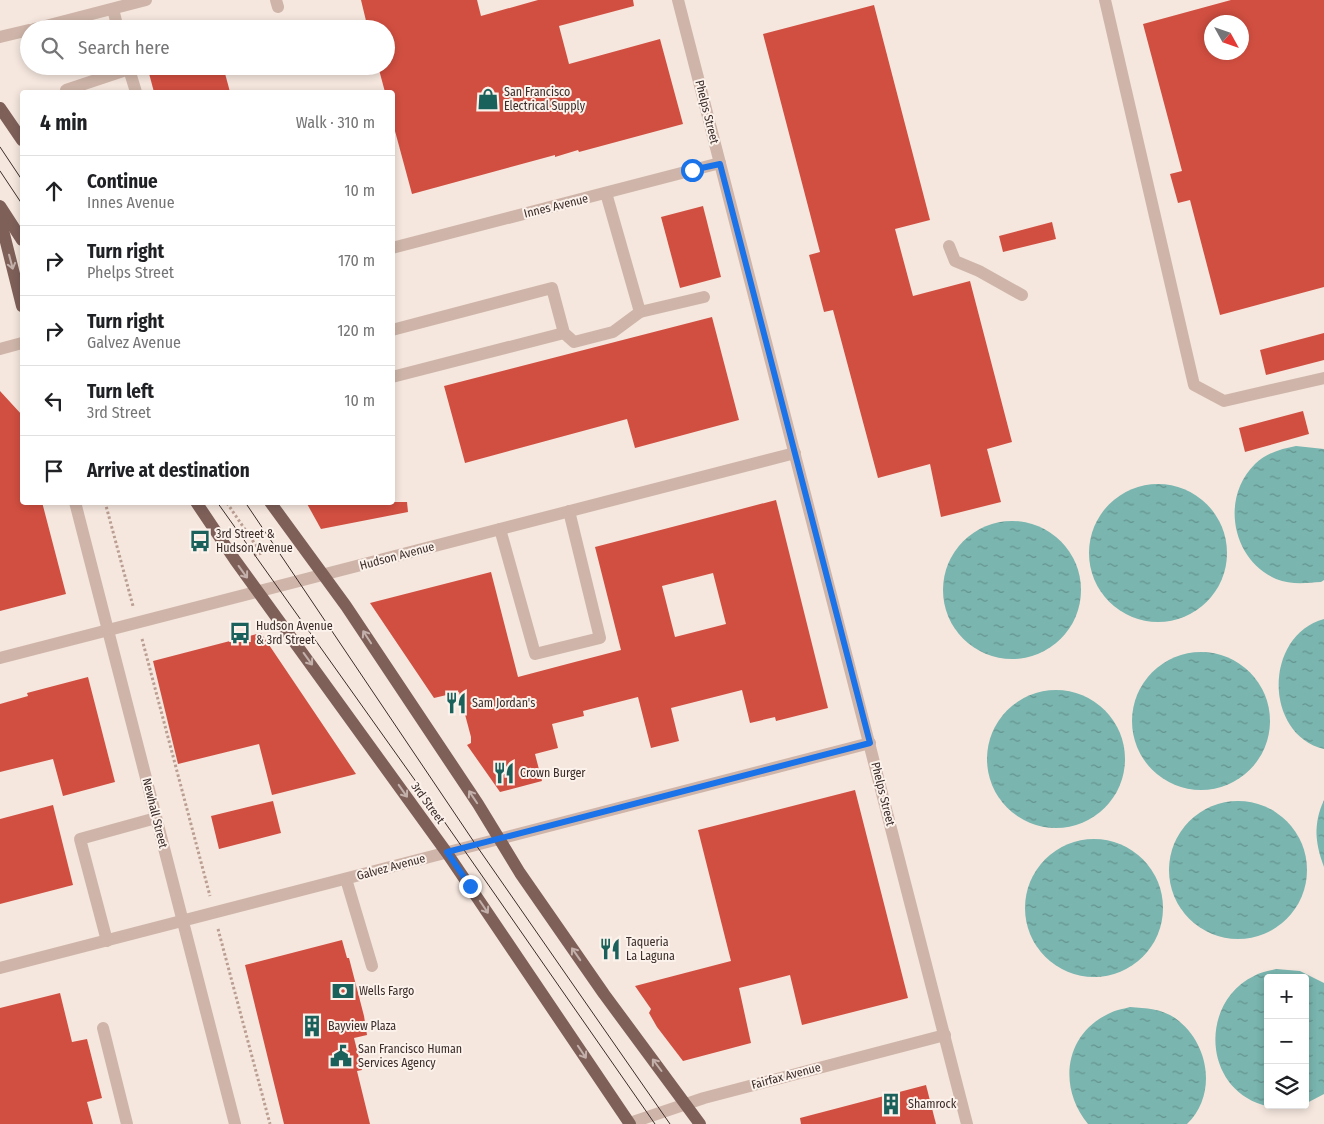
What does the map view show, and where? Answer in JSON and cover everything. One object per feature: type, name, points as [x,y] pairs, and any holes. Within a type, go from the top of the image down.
[{"type":"main road","points":[[0,108],[20,137]]},
{"type":"main road","points":[[0,206],[20,237]]},
{"type":"main road","points":[[0,221],[20,298]]},
{"type":"main road","name":"3rd Street","points":[[198,505],[258,592],[447,852],[630,1124]]},
{"type":"main road","points":[[272,505],[346,606],[520,874],[604,994],[700,1124]]},
{"type":"street","points":[[69,20],[146,0]]},
{"type":"street","name":"Phelps Street","points":[[678,0],[967,1124]]},
{"type":"street","points":[[1105,0],[1194,386],[1224,401],[1324,378]]},
{"type":"street","points":[[112,9],[115,20]]},
{"type":"street","points":[[0,37],[20,32]]},
{"type":"street","points":[[66,90],[109,75]]},
{"type":"street","points":[[131,75],[135,90]]},
{"type":"street","name":"Innes Avenue","points":[[395,247],[720,164]]},
{"type":"street","points":[[606,193],[640,312]]},
{"type":"street","points":[[949,246],[955,261],[979,271],[1022,295]]},
{"type":"street","points":[[395,329],[552,288],[564,334],[574,342],[613,332],[640,312],[704,297]]},
{"type":"street","points":[[395,376],[564,334]]},
{"type":"street","points":[[0,349],[20,344]]},
{"type":"street","name":"Hudson Avenue","points":[[0,658],[795,453]]},
{"type":"street","name":"Newhall Street","points":[[76,505],[235,1124]]},
{"type":"street","points":[[500,529],[536,654],[600,638],[568,512]]},
{"type":"street","name":"Galvez Avenue","points":[[0,968],[870,743]]},
{"type":"street","points":[[107,941],[80,840],[156,818]]},
{"type":"street","points":[[346,879],[372,966]]},
{"type":"street","points":[[103,1028],[127,1124]]},
{"type":"street","name":"Fairfax Avenue","points":[[630,1124],[686,1104],[944,1035]]},
{"type":"path","points":[[106,505],[270,1124]]},
{"type":"path","points":[[228,505],[260,554]]},
{"type":"path","points":[[254,555],[266,552]]},
{"type":"water","points":[[1296,446],[1324,449],[1324,580],[1321,582],[1287,582],[1276,579],[1261,570],[1249,558],[1241,543],[1236,527],[1235,510],[1237,494],[1244,478],[1255,464],[1264,457],[1279,450]]},
{"type":"water","points":[[1158,484],[1184,489],[1207,504],[1222,527],[1227,553],[1222,579],[1207,602],[1184,617],[1158,622],[1132,617],[1109,602],[1094,579],[1089,553],[1094,527],[1109,504],[1132,489]]},
{"type":"water","points":[[1012,521],[1038,526],[1061,541],[1076,564],[1081,590],[1076,616],[1061,639],[1038,654],[1012,659],[986,654],[963,639],[948,616],[943,590],[948,564],[963,541],[986,526]]},
{"type":"water","points":[[1324,619],[1324,749],[1304,740],[1290,725],[1282,706],[1279,685],[1281,664],[1290,645],[1304,629]]},
{"type":"water","points":[[1201,652],[1227,657],[1250,672],[1265,695],[1270,721],[1265,747],[1250,770],[1227,785],[1201,790],[1175,785],[1152,770],[1137,747],[1132,721],[1137,695],[1152,672],[1175,657]]},
{"type":"water","points":[[1056,690],[1082,695],[1105,710],[1120,733],[1125,759],[1120,785],[1105,808],[1082,823],[1056,828],[1030,823],[1007,808],[992,785],[987,759],[992,733],[1007,710],[1030,695]]},
{"type":"water","points":[[1324,800],[1324,867],[1316,834],[1318,817]]},
{"type":"water","points":[[1238,801],[1264,806],[1287,821],[1302,844],[1307,870],[1302,896],[1287,919],[1264,934],[1238,939],[1212,934],[1189,919],[1174,896],[1169,870],[1174,844],[1189,821],[1212,806]]},
{"type":"water","points":[[1094,839],[1120,844],[1143,859],[1158,882],[1163,908],[1158,934],[1143,957],[1120,972],[1094,977],[1068,972],[1045,957],[1030,934],[1025,908],[1030,882],[1045,859],[1068,844]]},
{"type":"water","points":[[1276,969],[1300,971],[1306,974],[1264,974],[1264,1105],[1257,1103],[1239,1092],[1226,1077],[1218,1060],[1215,1041],[1218,1021],[1225,1003],[1237,988],[1254,976]]},
{"type":"water","points":[[1309,976],[1324,983],[1324,1094],[1309,1102]]},
{"type":"water","points":[[1130,1007],[1154,1009],[1170,1015],[1187,1028],[1196,1040],[1202,1054],[1206,1084],[1197,1112],[1187,1124],[1088,1124],[1078,1110],[1072,1095],[1070,1079],[1070,1063],[1074,1049],[1082,1035],[1093,1023],[1111,1013]]},
{"type":"building","points":[[361,0],[477,0],[481,16],[538,0],[633,0],[634,6],[559,26],[569,64],[660,39],[683,124],[579,152],[578,150],[555,157],[555,155],[412,194],[395,131],[395,90],[384,90],[380,75],[395,75],[395,20],[366,20]]},
{"type":"building","points":[[1231,0],[1324,0],[1324,287],[1220,315],[1190,200],[1178,203],[1170,174],[1182,171],[1143,24]]},
{"type":"building","points":[[874,5],[930,220],[895,229],[913,296],[970,281],[1012,442],[987,449],[1001,502],[941,517],[930,464],[878,478],[833,310],[824,312],[809,255],[820,252],[763,34]]},
{"type":"building","points":[[149,75],[225,75],[229,90],[153,90]]},
{"type":"building","points":[[703,206],[721,277],[680,288],[661,217]]},
{"type":"building","points":[[1052,222],[1056,239],[1003,252],[999,236]]},
{"type":"building","points":[[712,317],[739,420],[635,448],[627,419],[465,463],[444,386]]},
{"type":"building","points":[[1324,333],[1324,360],[1266,375],[1260,350]]},
{"type":"building","points":[[0,391],[20,413],[20,505],[43,505],[66,594],[0,611]]},
{"type":"building","points":[[1303,411],[1309,434],[1245,452],[1239,428]]},
{"type":"building","points":[[776,500],[828,708],[776,721],[775,717],[750,723],[742,690],[671,708],[679,741],[651,748],[638,697],[583,711],[584,716],[552,724],[558,748],[535,754],[542,781],[500,792],[467,745],[471,743],[471,737],[459,692],[434,698],[370,603],[491,572],[518,677],[621,650],[595,547]],"holes":[[[713,573],[726,624],[675,637],[662,586]]]},
{"type":"building","points":[[395,502],[407,502],[408,512],[321,529],[308,505],[395,505]]},
{"type":"building","points":[[261,633],[356,774],[272,795],[259,744],[178,764],[153,661]]},
{"type":"building","points":[[88,677],[115,782],[63,796],[53,759],[0,772],[0,704],[28,696],[27,693]]},
{"type":"building","points":[[855,790],[908,998],[802,1025],[790,975],[739,988],[751,1043],[683,1061],[657,1027],[649,1013],[651,1009],[635,986],[731,961],[698,830]]},
{"type":"building","points":[[273,801],[281,833],[219,849],[211,816]]},
{"type":"building","points":[[53,805],[73,885],[0,904],[0,819]]},
{"type":"building","name":"Bayview Plaza","points":[[342,940],[347,958],[349,958],[367,1035],[354,1038],[362,1070],[357,1071],[370,1124],[284,1124],[245,965]]},
{"type":"building","points":[[60,993],[72,1042],[87,1039],[102,1098],[87,1102],[93,1124],[0,1124],[0,1008]]},
{"type":"building","name":"Shamrock","points":[[926,1085],[936,1124],[801,1124],[800,1118]]},
{"type":"tram line","points":[[0,147],[20,177]]},
{"type":"tram line","points":[[0,171],[20,201]]},
{"type":"tram line","points":[[219,505],[439,814],[655,1124]]},
{"type":"tram line","points":[[247,505],[476,845],[670,1124]]},
{"type":"place","name":"San Francisco Electrical Supply","points":[[488,99]]},
{"type":"place","name":"3rd Street & Hudson Avenue","points":[[200,541]]},
{"type":"place","name":"Hudson Avenue & 3rd Street","points":[[240,633]]},
{"type":"place","name":"Sam Jordan's","points":[[456,703]]},
{"type":"place","name":"Crown Burger","points":[[504,773]]},
{"type":"place","name":"Taqueria La Laguna","points":[[610,949]]},
{"type":"place","name":"Wells Fargo","points":[[343,991]]},
{"type":"place","name":"Bayview Plaza","points":[[312,1026]]},
{"type":"place","name":"San Francisco Human Services Agency","points":[[341,1056]]},
{"type":"place","name":"Shamrock","points":[[891,1104]]},
{"type":"route","points":[[470,886],[447,852],[870,743],[720,164],[692,170]]}]
